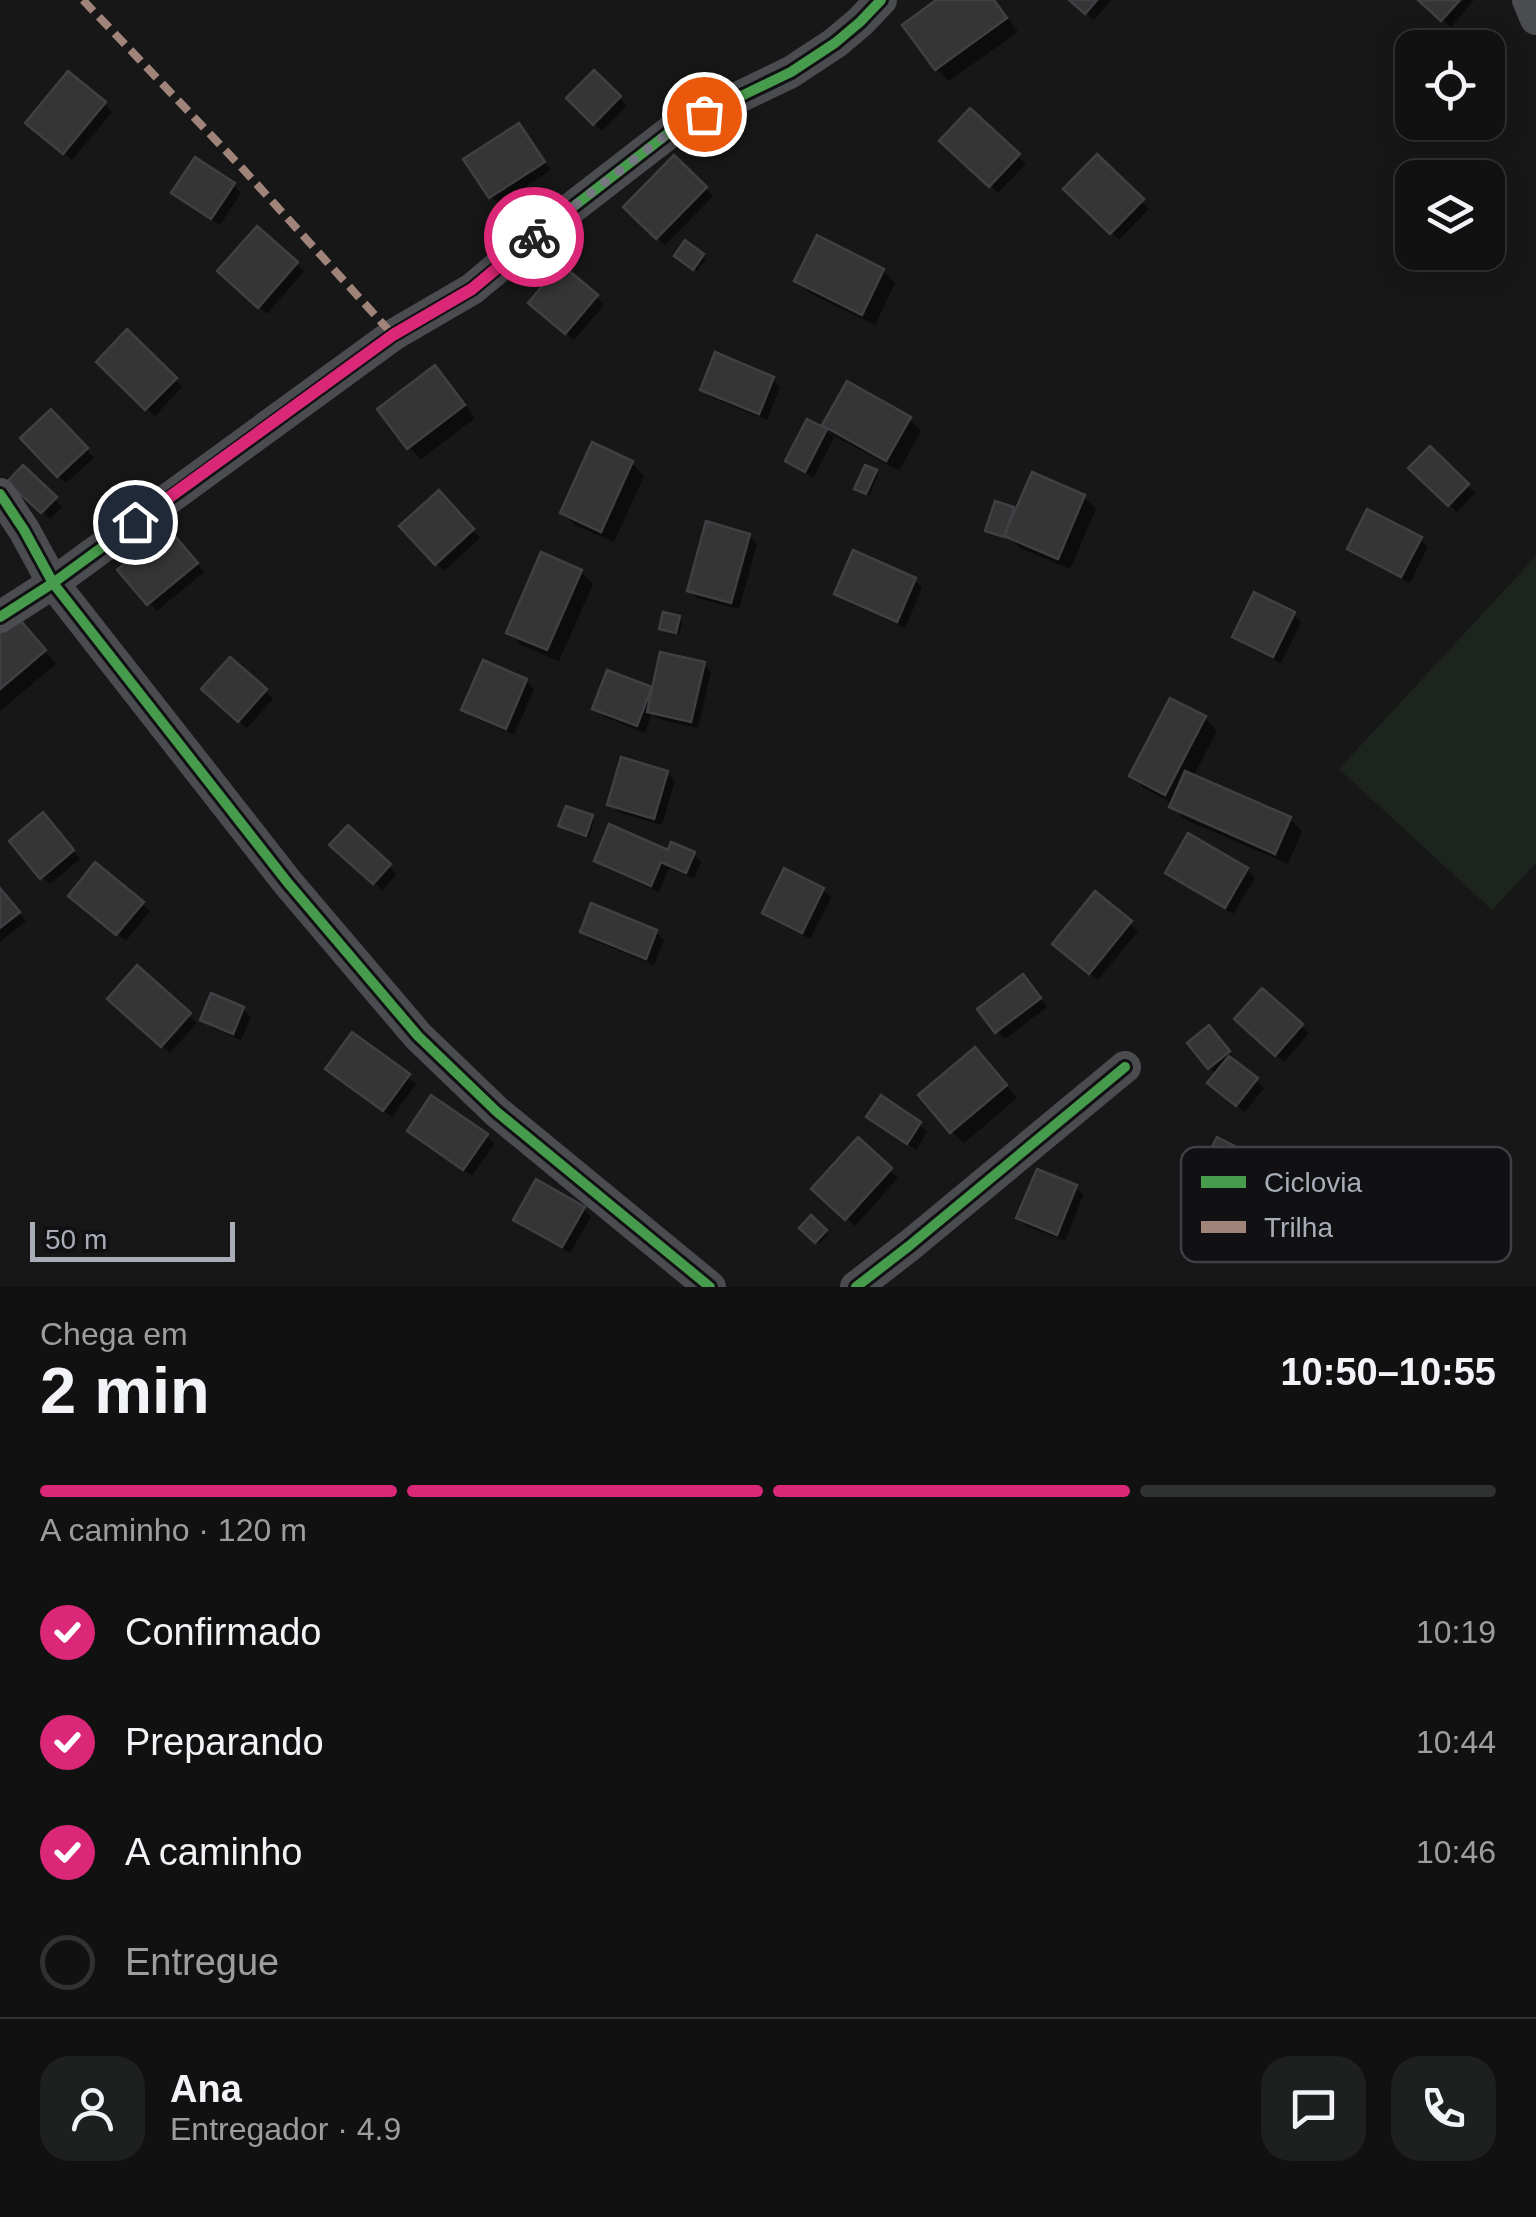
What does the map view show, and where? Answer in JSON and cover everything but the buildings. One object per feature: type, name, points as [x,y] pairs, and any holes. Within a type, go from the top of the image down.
[{"type":"street","points":[[0,616],[53,582],[393,335],[472,289],[675,128],[791,72],[860,22],[881,0]]},
{"type":"street","points":[[1528,0],[1536,19]]},
{"type":"street","points":[[0,494],[53,582],[288,883],[418,1036],[496,1112],[710,1287]]},
{"type":"street","points":[[856,1287],[1125,1067]]},
{"type":"shaded area","points":[[1536,556],[1536,863],[1492,910],[1339,769]]},
{"type":"marked path","points":[[83,0],[393,335]]},
{"type":"cycle path","points":[[0,617],[53,583],[393,335],[472,289],[675,128],[791,72],[835,43],[881,0]]},
{"type":"cycle path","points":[[0,494],[53,583],[288,883],[418,1036],[497,1112],[710,1287]]},
{"type":"cycle path","points":[[856,1287],[1125,1067]]},
{"type":"way so far","points":[[534,237],[675,128],[704,114]]},
{"type":"route","points":[[135,522],[393,335],[472,289],[534,237]]}]
